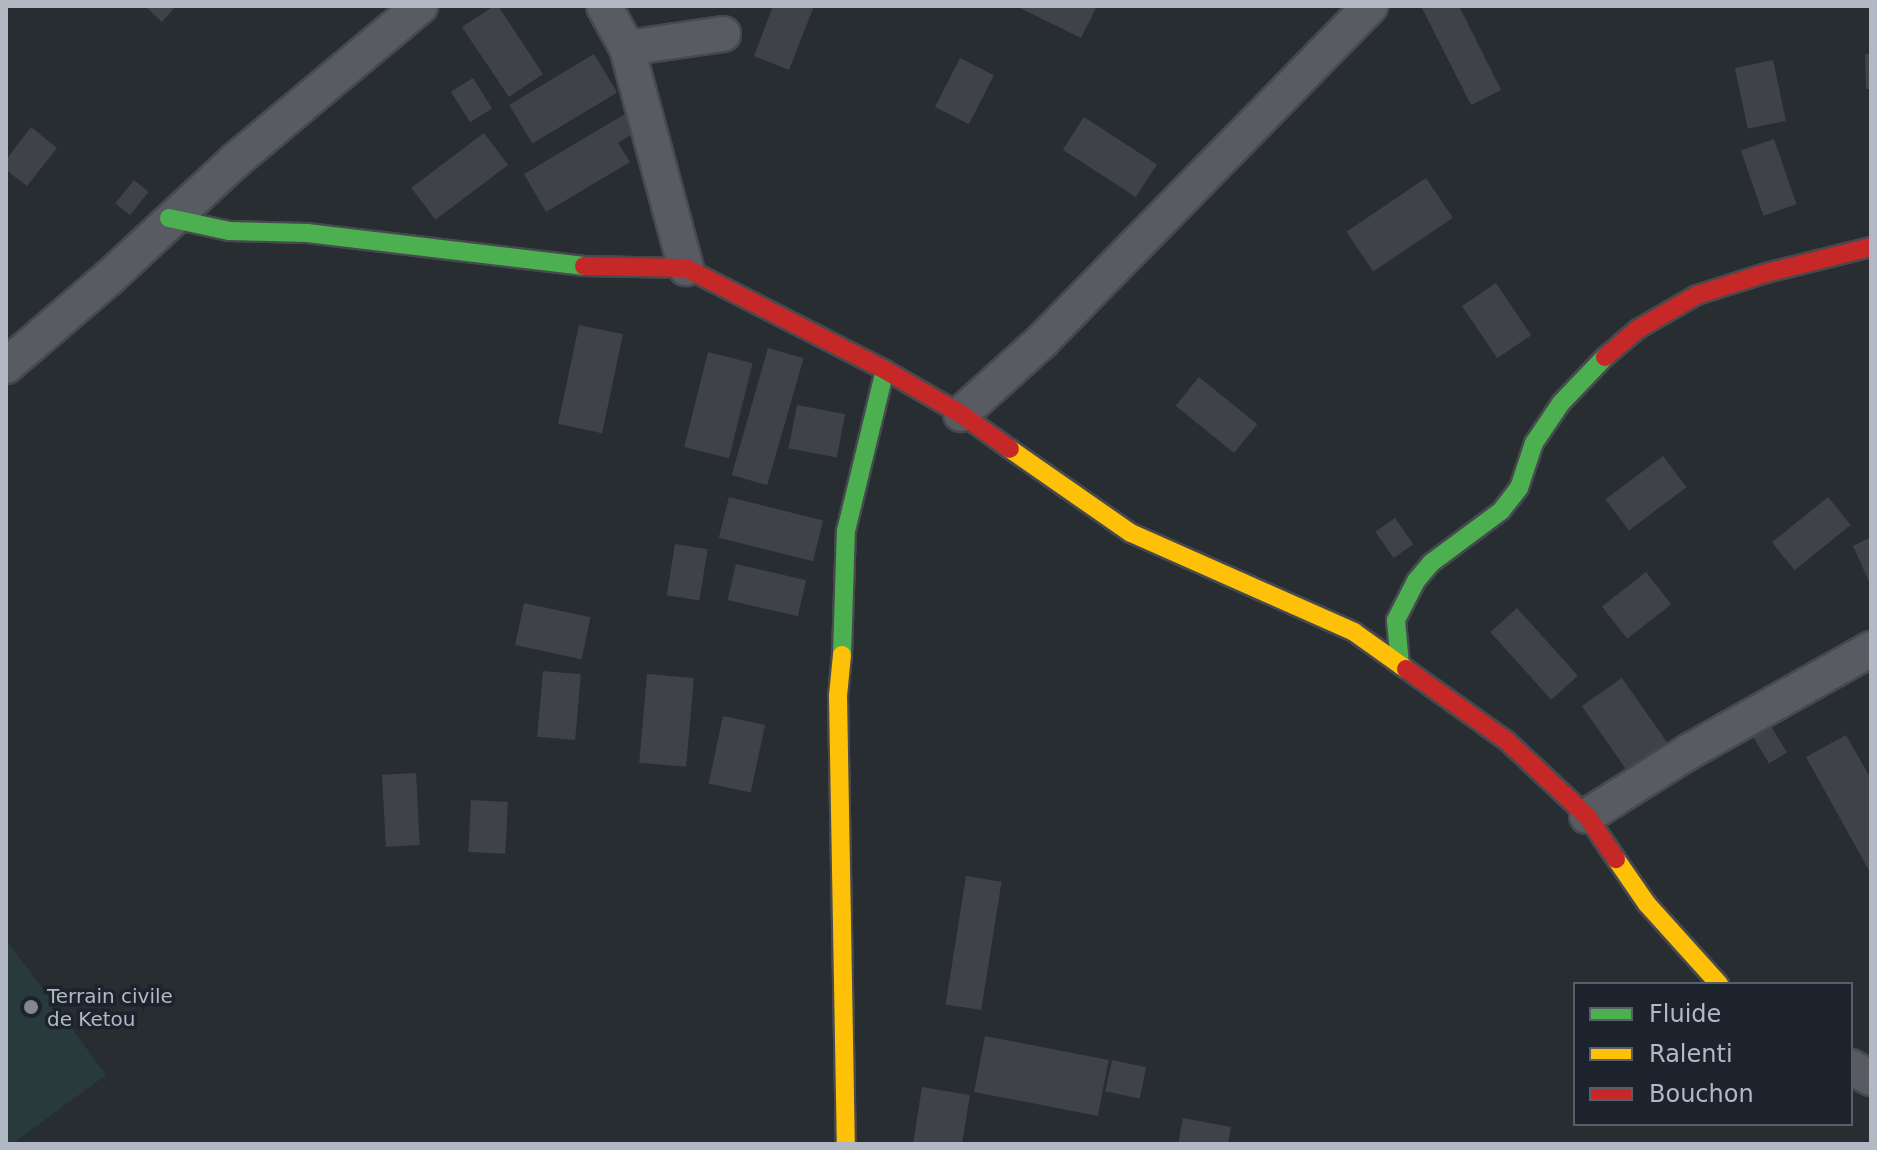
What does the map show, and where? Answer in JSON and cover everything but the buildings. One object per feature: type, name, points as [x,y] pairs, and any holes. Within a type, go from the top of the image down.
[{"type":"street","points":[[6,366],[110,277],[169,218],[420,6]]},
{"type":"street","points":[[604,6],[627,48],[686,268]]},
{"type":"street","points":[[961,414],[1042,341],[1370,6]]},
{"type":"street","points":[[627,48],[723,34]]},
{"type":"street","points":[[169,218],[229,231],[307,233],[582,266],[686,268],[768,313],[885,370],[961,414],[1131,533],[1354,632],[1507,741],[1587,816],[1647,904],[1717,982]]},
{"type":"street","points":[[1400,665],[1396,620],[1416,581],[1431,563],[1480,529],[1519,488],[1534,443],[1561,403],[1597,364],[1638,329],[1697,295],[1766,273],[1871,247]]},
{"type":"street","points":[[846,1144],[838,696],[846,604],[846,531],[885,370]]},
{"type":"street","points":[[1354,632],[1396,620]]},
{"type":"street","points":[[1587,816],[1690,751],[1871,649]]},
{"type":"street","points":[[1853,1068],[1871,1078]]},
{"type":"shaded area","name":"Terrain civile de Ketou","points":[[6,939],[106,1075],[12,1144],[6,1144]]},
{"type":"traffic: fast","points":[[169,218],[229,231],[307,233],[584,266]]},
{"type":"traffic: fast","points":[[1400,665],[1396,620],[1416,581],[1431,563],[1501,511],[1519,488],[1534,443],[1561,403],[1605,357]]},
{"type":"traffic: fast","points":[[842,655],[846,531],[885,370]]},
{"type":"traffic: slow","points":[[1010,449],[1131,533],[1354,632],[1406,669]]},
{"type":"traffic: slow","points":[[842,655],[838,696],[846,1144]]},
{"type":"traffic: slow","points":[[1616,859],[1647,904],[1717,982]]},
{"type":"traffic: jam","points":[[1605,357],[1638,329],[1697,295],[1766,273],[1871,247]]},
{"type":"traffic: jam","points":[[584,266],[686,268],[885,370],[961,414],[1010,449]]},
{"type":"traffic: jam","points":[[1406,669],[1507,741],[1587,816],[1616,859]]},
{"type":"place","name":"Terrain civile de Ketou","points":[[31,1007]]}]
